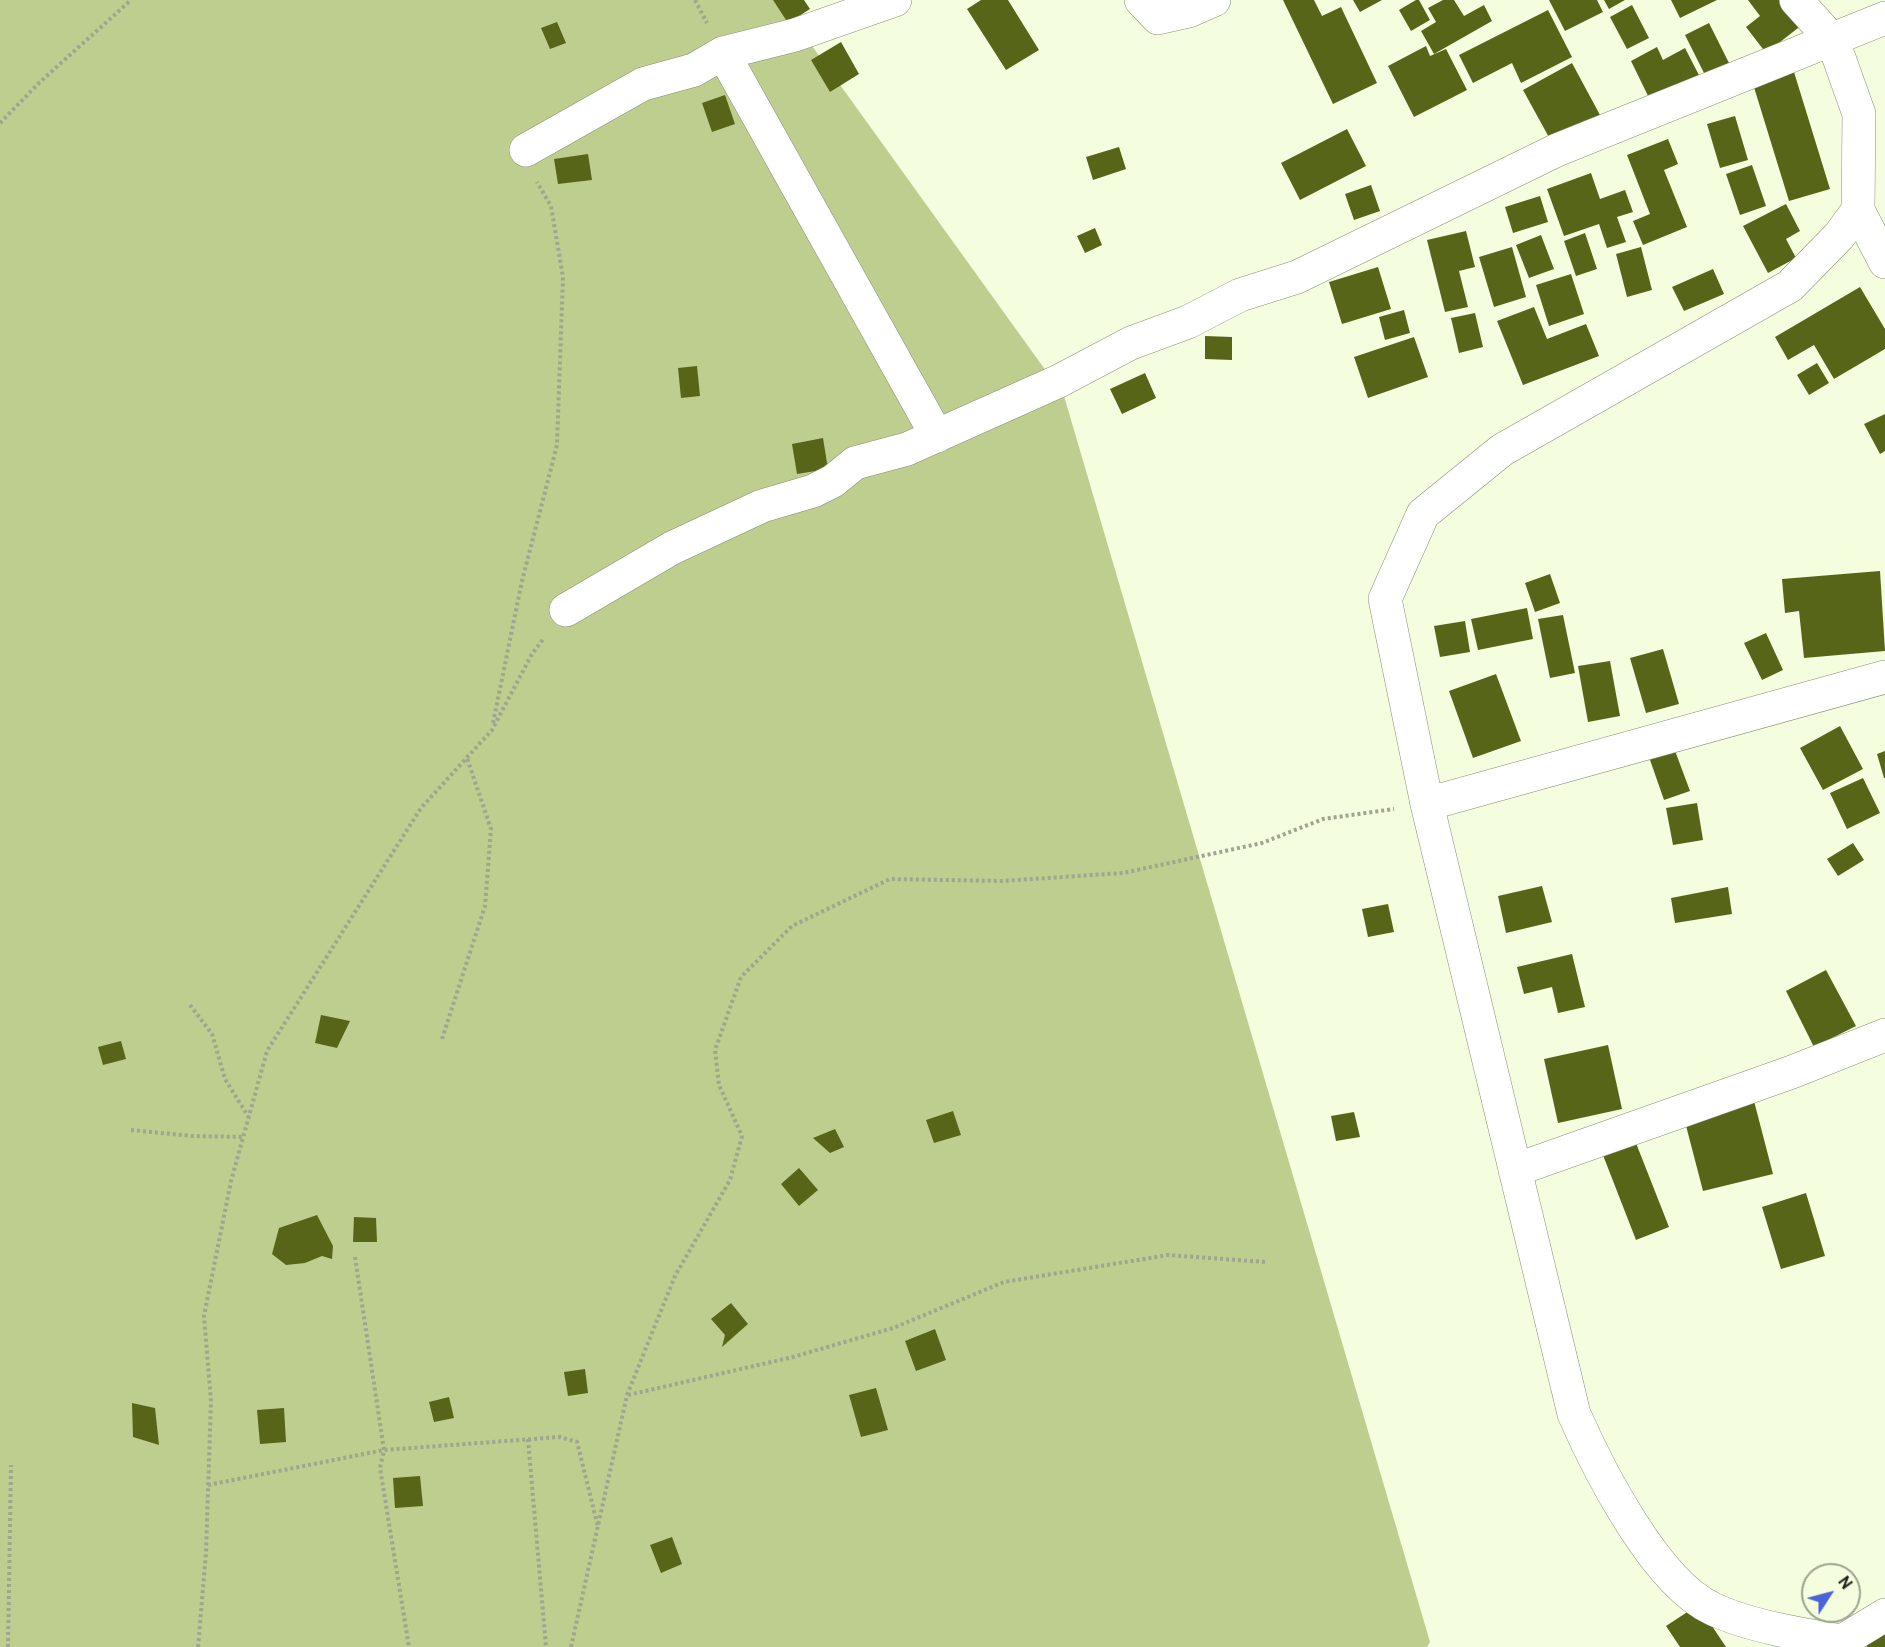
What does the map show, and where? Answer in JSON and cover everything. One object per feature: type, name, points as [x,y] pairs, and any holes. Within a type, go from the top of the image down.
[{"type":"street","points":[[526,150],[643,84],[694,70],[723,53],[795,35],[895,0]]},
{"type":"street","points":[[1141,0],[1158,18],[1188,11],[1214,0]]},
{"type":"street","points":[[1796,0],[1833,41],[1859,114],[1858,210],[1885,262]]},
{"type":"street","points":[[566,610],[672,548],[762,506],[813,491],[832,481],[855,463],[907,449],[1059,381],[1131,343],[1188,322],[1240,295],[1297,277],[1557,150],[1833,41],[1885,18]]},
{"type":"street","points":[[723,53],[937,436]]},
{"type":"street","points":[[1858,210],[1839,236],[1790,286],[1502,450],[1423,514],[1385,599],[1427,804],[1574,1414],[1609,1483],[1671,1577],[1712,1609],[1793,1634],[1841,1645],[1885,1615]]},
{"type":"street","points":[[1427,804],[1885,677]]},
{"type":"street","points":[[1515,1170],[1792,1072],[1885,1035]]},
{"type":"path","points":[[0,123],[40,82],[131,0]]},
{"type":"path","points":[[492,730],[522,582],[557,445],[563,277],[551,206],[534,178],[526,150]]},
{"type":"path","points":[[198,1647],[211,1401],[204,1316],[231,1180],[267,1051],[421,808],[492,730],[532,654],[566,610]]},
{"type":"path","points":[[442,1038],[485,906],[491,829],[466,758]]},
{"type":"path","points":[[571,1647],[627,1395],[675,1276],[730,1180],[742,1136],[719,1085],[715,1050],[741,977],[792,926],[890,879],[1002,881],[1123,873],[1262,843],[1323,819],[1427,804]]},
{"type":"path","points":[[190,1005],[212,1034],[225,1079],[249,1117]]},
{"type":"path","points":[[131,1130],[192,1136],[243,1137]]},
{"type":"path","points":[[627,1395],[793,1357],[893,1328],[1004,1282],[1168,1254],[1265,1262]]},
{"type":"path","points":[[355,1257],[384,1450],[380,1468],[409,1647]]},
{"type":"path","points":[[208,1485],[384,1450],[560,1437],[577,1442],[598,1529]]},
{"type":"path","points":[[528,1439],[546,1647]]},
{"type":"path","points":[[8,1647],[11,1465]]},
{"type":"green space","points":[[0,0],[779,0],[1064,396],[1430,1642],[1427,1647],[0,1647]]},
{"type":"building","points":[[773,0],[804,0],[810,9],[788,23]]},
{"type":"building","points":[[981,0],[1008,0],[1039,50],[1006,70],[967,9]]},
{"type":"building","points":[[1283,0],[1314,0],[1322,16],[1341,7],[1377,83],[1333,104]]},
{"type":"building","points":[[1353,0],[1382,0],[1360,12]]},
{"type":"building","points":[[1419,0],[1430,20],[1411,31],[1399,10]]},
{"type":"building","points":[[1443,0],[1454,0],[1464,16],[1484,5],[1492,21],[1434,54],[1421,31],[1436,22],[1428,8]]},
{"type":"building","points":[[1549,0],[1597,0],[1603,12],[1565,31]]},
{"type":"building","points":[[1604,0],[1625,0],[1609,9]]},
{"type":"building","points":[[1671,0],[1717,0],[1680,18]]},
{"type":"building","points":[[1748,0],[1791,0],[1807,21],[1766,53],[1746,27],[1760,16]]},
{"type":"building","points":[[1632,5],[1649,38],[1627,49],[1610,17]]},
{"type":"building","points":[[1548,10],[1572,57],[1521,83],[1512,63],[1473,83],[1459,55]]},
{"type":"building","points":[[557,22],[566,43],[550,49],[541,28]]},
{"type":"building","points":[[1709,23],[1729,63],[1705,75],[1685,35]]},
{"type":"building","points":[[841,42],[859,74],[830,92],[811,60]]},
{"type":"building","points":[[1426,46],[1430,56],[1446,49],[1467,90],[1414,117],[1388,66]]},
{"type":"building","points":[[1657,47],[1663,60],[1685,48],[1702,81],[1653,106],[1631,61]]},
{"type":"building","points":[[1572,63],[1600,115],[1551,141],[1523,90]]},
{"type":"building","points":[[1794,72],[1830,189],[1789,201],[1753,84]]},
{"type":"building","points":[[725,95],[735,124],[712,132],[702,103]]},
{"type":"building","points":[[1735,116],[1748,160],[1720,168],[1707,124]]},
{"type":"building","points":[[1347,129],[1366,166],[1300,200],[1281,163]]},
{"type":"building","points":[[1668,139],[1678,164],[1664,170],[1687,227],[1643,245],[1633,221],[1650,214],[1627,155]]},
{"type":"building","points":[[1119,147],[1126,169],[1093,180],[1086,157]]},
{"type":"building","points":[[588,154],[592,180],[558,184],[554,159]]},
{"type":"building","points":[[1752,165],[1766,206],[1740,215],[1726,174]]},
{"type":"building","points":[[1591,173],[1600,199],[1625,190],[1633,212],[1617,217],[1626,242],[1607,248],[1599,224],[1564,236],[1547,189]]},
{"type":"building","points":[[1371,185],[1380,211],[1354,220],[1345,194]]},
{"type":"building","points":[[1540,196],[1548,222],[1513,233],[1505,207]]},
{"type":"building","points":[[1786,204],[1800,231],[1786,239],[1796,258],[1768,273],[1743,226]]},
{"type":"building","points":[[1095,228],[1102,245],[1085,253],[1077,236]]},
{"type":"building","points":[[1466,231],[1475,267],[1459,271],[1468,307],[1445,312],[1427,240]]},
{"type":"building","points":[[1585,233],[1597,269],[1576,276],[1564,241]]},
{"type":"building","points":[[1541,235],[1554,269],[1529,278],[1516,245]]},
{"type":"building","points":[[1512,247],[1526,297],[1494,307],[1479,257]]},
{"type":"building","points":[[1641,247],[1652,290],[1627,297],[1616,254]]},
{"type":"building","points":[[1378,267],[1391,309],[1342,324],[1329,282]]},
{"type":"building","points":[[1713,269],[1724,294],[1684,311],[1672,287]]},
{"type":"building","points":[[1571,274],[1584,314],[1549,326],[1536,285]]},
{"type":"building","points":[[1860,287],[1885,329],[1885,349],[1834,379],[1814,345],[1788,360],[1775,337]]},
{"type":"building","points":[[1534,307],[1547,339],[1586,324],[1599,356],[1523,385],[1497,321]]},
{"type":"building","points":[[1404,310],[1410,333],[1385,340],[1379,317]]},
{"type":"building","points":[[1475,313],[1483,347],[1459,353],[1451,318]]},
{"type":"building","points":[[1205,336],[1232,337],[1232,360],[1205,359]]},
{"type":"building","points":[[1414,337],[1428,377],[1368,398],[1354,357]]},
{"type":"building","points":[[1817,363],[1829,383],[1809,395],[1797,375]]},
{"type":"building","points":[[697,366],[700,396],[681,398],[678,368]]},
{"type":"building","points":[[1145,373],[1156,398],[1122,414],[1110,389]]},
{"type":"building","points":[[1885,414],[1885,451],[1880,454],[1864,424]]},
{"type":"building","points":[[823,438],[828,469],[797,474],[792,444]]},
{"type":"building","points":[[1880,571],[1885,651],[1804,658],[1799,611],[1785,613],[1782,579]]},
{"type":"building","points":[[1550,574],[1560,603],[1535,612],[1525,583]]},
{"type":"building","points":[[1527,608],[1533,639],[1478,650],[1471,619]]},
{"type":"building","points":[[1563,615],[1575,673],[1550,678],[1538,619]]},
{"type":"building","points":[[1465,621],[1470,652],[1440,657],[1434,626]]},
{"type":"building","points":[[1766,633],[1783,670],[1762,680],[1744,643]]},
{"type":"building","points":[[1663,649],[1679,704],[1646,713],[1630,658]]},
{"type":"building","points":[[1610,661],[1620,716],[1588,722],[1578,666]]},
{"type":"building","points":[[1496,674],[1521,741],[1473,758],[1449,691]]},
{"type":"building","points":[[1840,726],[1863,769],[1823,790],[1800,748]]},
{"type":"building","points":[[1674,748],[1690,791],[1664,800],[1649,757]]},
{"type":"building","points":[[1885,751],[1885,778],[1884,778],[1877,754]]},
{"type":"building","points":[[1863,778],[1880,813],[1847,829],[1830,793]]},
{"type":"building","points":[[1697,803],[1703,840],[1673,845],[1666,808]]},
{"type":"building","points":[[1853,843],[1864,860],[1838,876],[1827,859]]},
{"type":"building","points":[[1542,886],[1552,922],[1506,933],[1498,896]]},
{"type":"building","points":[[1728,887],[1732,914],[1675,923],[1671,898]]},
{"type":"building","points":[[1388,904],[1394,932],[1368,937],[1362,909]]},
{"type":"building","points":[[1572,954],[1585,1007],[1558,1013],[1552,987],[1524,994],[1517,967]]},
{"type":"building","points":[[1826,970],[1856,1026],[1814,1047],[1786,991]]},
{"type":"building","points":[[321,1015],[350,1021],[337,1048],[315,1043]]},
{"type":"building","points":[[121,1041],[126,1059],[103,1065],[98,1047]]},
{"type":"building","points":[[1608,1045],[1622,1109],[1558,1123],[1544,1059]]},
{"type":"building","points":[[1754,1101],[1773,1174],[1703,1191],[1684,1118]]},
{"type":"building","points":[[953,1111],[961,1135],[934,1143],[926,1120]]},
{"type":"building","points":[[1354,1112],[1360,1137],[1336,1141],[1331,1116]]},
{"type":"building","points":[[835,1129],[844,1147],[830,1153],[813,1138]]},
{"type":"building","points":[[1634,1138],[1669,1227],[1636,1240],[1601,1150]]},
{"type":"building","points":[[799,1168],[818,1190],[799,1206],[781,1184]]},
{"type":"building","points":[[1806,1193],[1825,1256],[1781,1269],[1762,1207]]},
{"type":"building","points":[[317,1215],[333,1246],[332,1259],[322,1256],[305,1263],[286,1265],[272,1254],[279,1228]]},
{"type":"building","points":[[354,1217],[376,1218],[377,1242],[353,1242]]},
{"type":"building","points":[[731,1303],[748,1324],[722,1347],[725,1335],[711,1319]]},
{"type":"building","points":[[935,1329],[946,1360],[916,1371],[905,1341]]},
{"type":"building","points":[[585,1369],[588,1393],[568,1396],[564,1372]]},
{"type":"building","points":[[876,1388],[888,1430],[861,1437],[849,1395]]},
{"type":"building","points":[[449,1397],[454,1418],[434,1422],[429,1402]]},
{"type":"building","points":[[132,1403],[155,1408],[159,1445],[133,1437]]},
{"type":"building","points":[[284,1408],[286,1442],[260,1444],[257,1410]]},
{"type":"building","points":[[420,1476],[423,1506],[395,1508],[393,1478]]},
{"type":"building","points":[[672,1537],[682,1564],[661,1573],[650,1545]]},
{"type":"building","points":[[1698,1605],[1726,1647],[1680,1647],[1666,1626]]},
{"type":"building","points":[[1885,1629],[1885,1647],[1867,1647],[1864,1643]]}]
